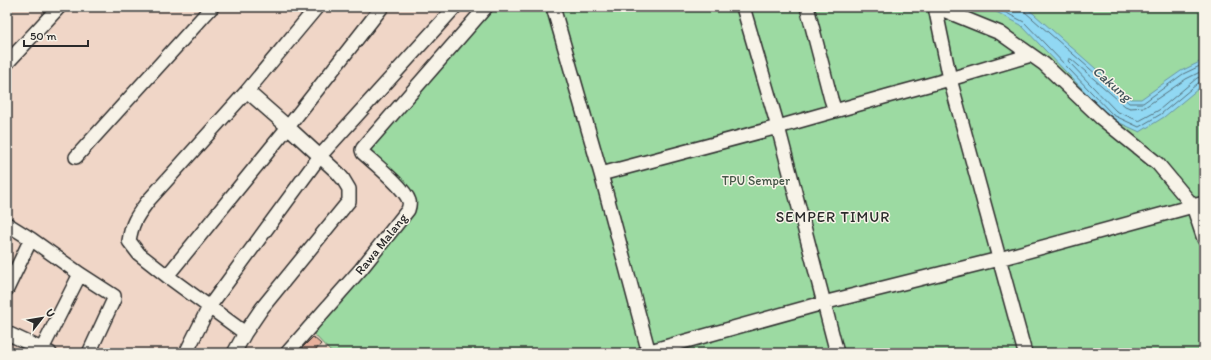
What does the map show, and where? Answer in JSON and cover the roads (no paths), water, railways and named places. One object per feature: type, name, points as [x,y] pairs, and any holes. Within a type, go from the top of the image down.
[{"type":"street","points":[[7,63],[59,7]]},
{"type":"street","points":[[76,157],[212,7]]},
{"type":"street","points":[[245,333],[139,254],[130,241],[131,228],[138,214],[148,201],[247,91],[317,7]]},
{"type":"street","points":[[167,276],[382,7]]},
{"type":"street","points":[[186,353],[209,307],[320,156],[455,7]]},
{"type":"street","name":"Rawa Malang","points":[[287,353],[361,269],[408,210],[408,198],[399,187],[363,153],[363,148],[486,7]]},
{"type":"street","points":[[553,7],[601,174],[647,352],[823,303],[999,259],[1198,204]]},
{"type":"street","points":[[743,7],[778,128],[836,353]]},
{"type":"street","points":[[807,7],[835,111]]},
{"type":"street","points":[[935,7],[1000,34],[1044,64],[1101,118],[1158,164],[1198,204],[1204,239]]},
{"type":"street","points":[[935,7],[950,79],[1025,353]]},
{"type":"street","points":[[601,174],[778,128],[1031,55]]},
{"type":"street","points":[[234,353],[245,333],[262,308],[349,201],[349,189],[344,179],[288,126],[247,91]]},
{"type":"street","points":[[7,224],[113,295],[114,297],[89,353]]},
{"type":"street","points":[[7,289],[31,239]]},
{"type":"street","points":[[7,333],[44,352],[80,274]]},
{"type":"water","name":"Cakung","points":[[987,7],[1026,7],[1130,99],[1141,99],[1181,71],[1204,60],[1204,84],[1164,117],[1140,132],[1111,119],[1021,25]]},
{"type":"district","name":"SEMPER TIMUR","points":[[833,217]]},
{"type":"park label","name":"TPU Semper","points":[[756,180]]}]
